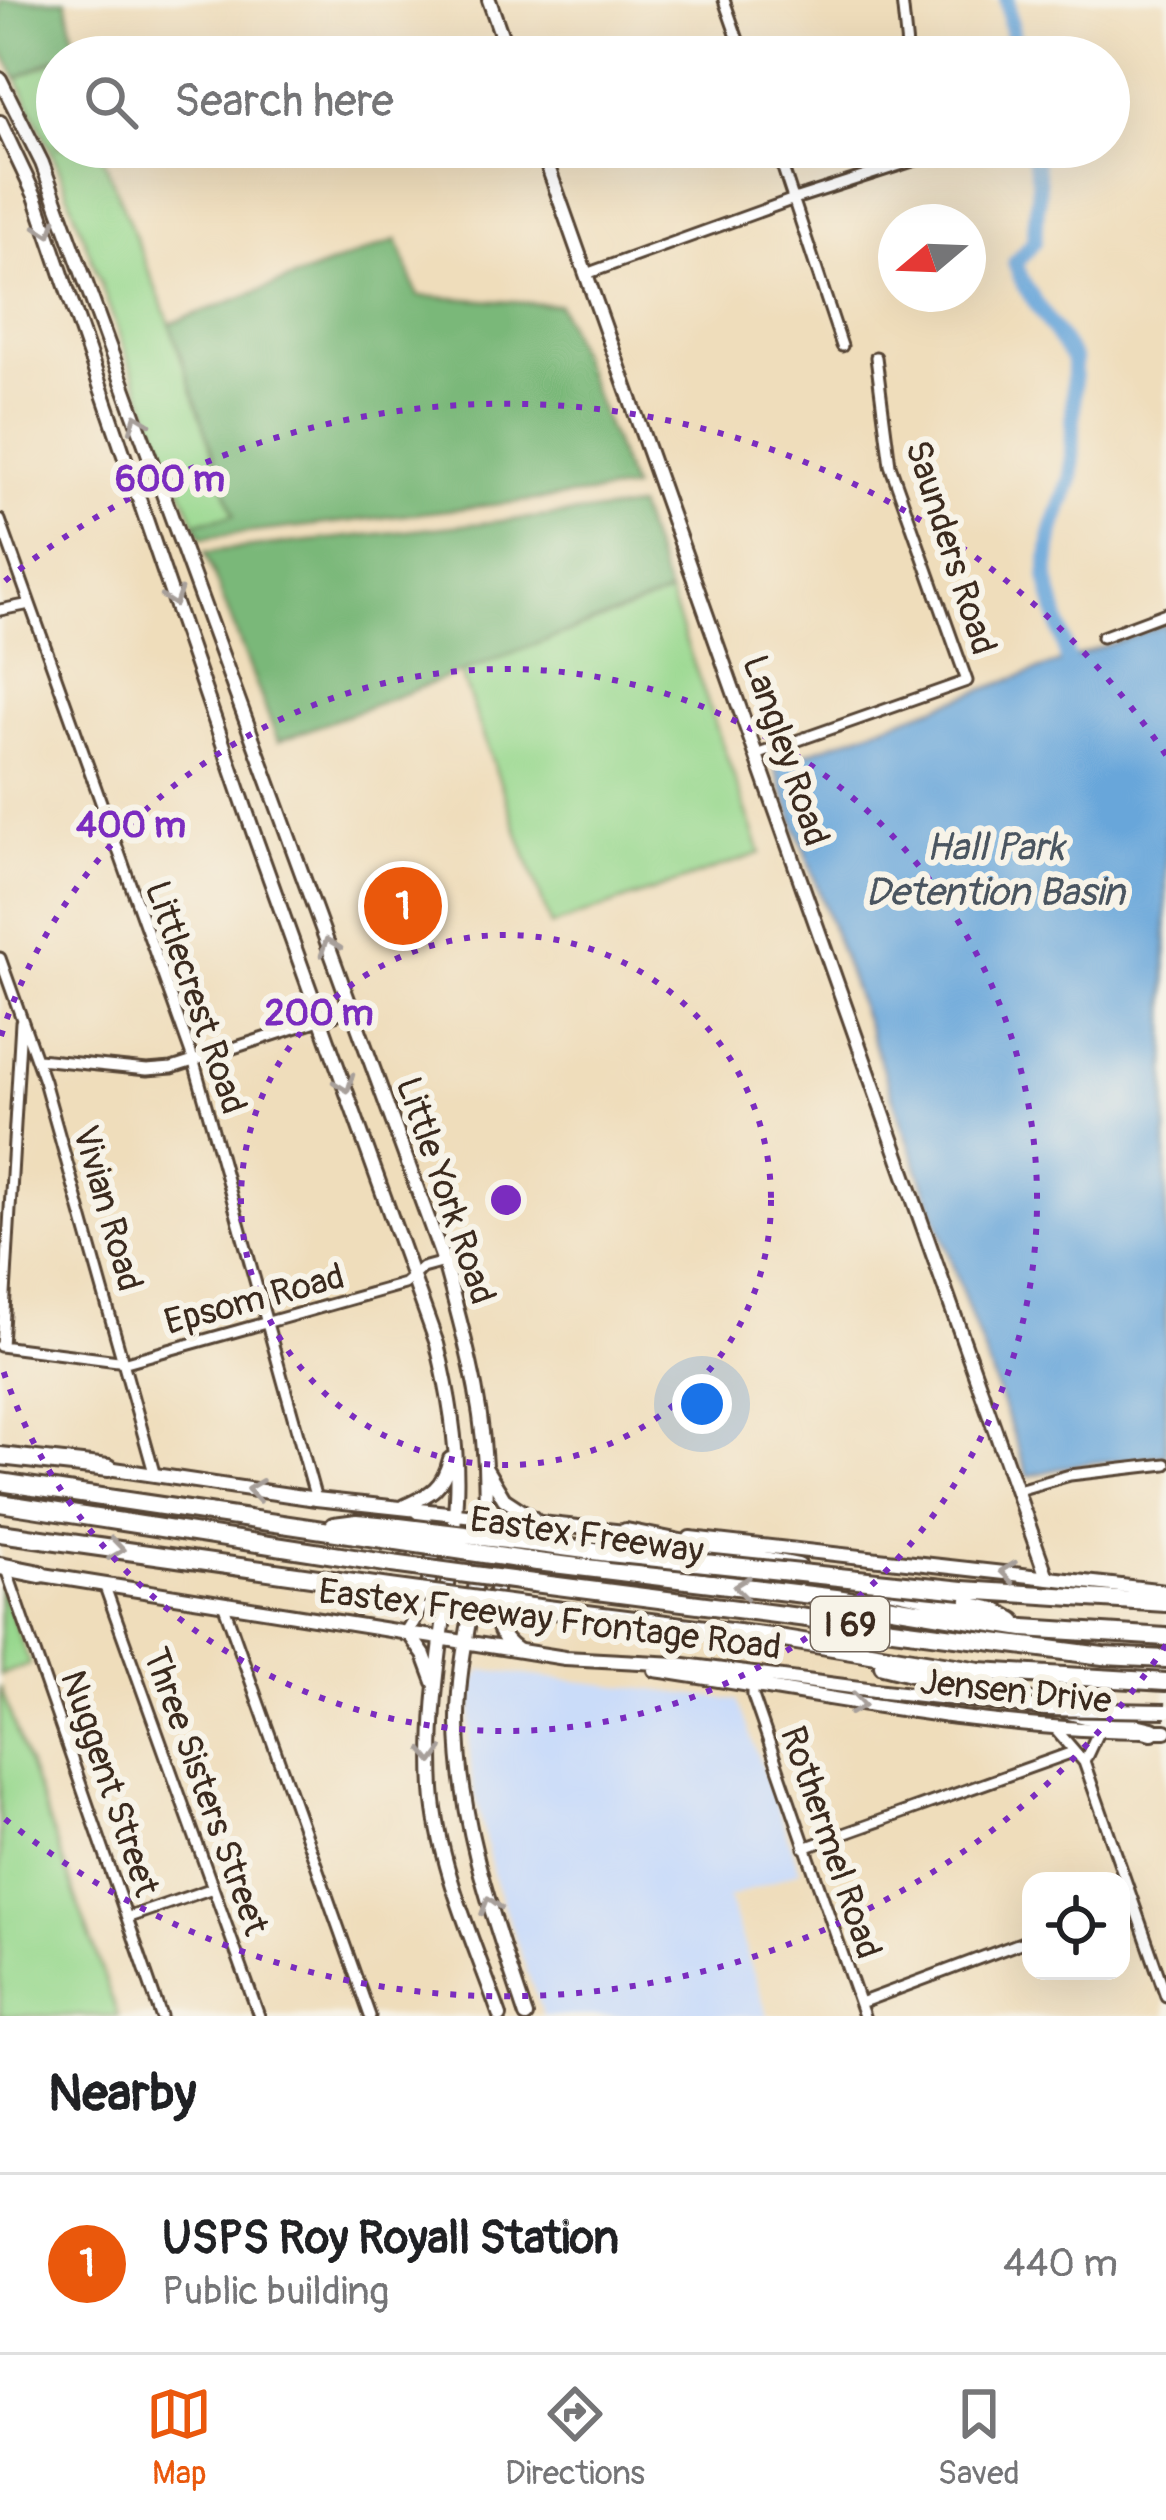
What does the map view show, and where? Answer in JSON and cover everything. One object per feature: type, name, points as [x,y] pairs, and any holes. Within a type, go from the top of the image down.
[{"type":"highway","points":[[0,1453],[109,1468]]},
{"type":"highway","name":"Eastex Freeway","points":[[0,1482],[315,1529],[398,1534],[538,1553],[1024,1628],[1166,1637]]},
{"type":"highway","name":"I 69","points":[[0,1503],[534,1583],[1103,1656],[1166,1659]]},
{"type":"highway","points":[[626,1532],[995,1611],[1024,1628]]},
{"type":"highway","name":"I 69","points":[[0,1533],[980,1671],[1166,1682]]},
{"type":"highway","points":[[538,1553],[609,1552],[963,1590],[1166,1603]]},
{"type":"highway","points":[[2,1568],[40,1574]]},
{"type":"highway","points":[[778,1639],[1159,1731]]},
{"type":"main road","points":[[489,0],[502,36]]},
{"type":"main road","name":"Little York Road","points":[[0,79],[36,151]]},
{"type":"main road","name":"Little York Road","points":[[0,122],[35,196],[256,841],[415,1274],[449,1395],[455,1513],[431,1721],[434,1793],[447,1859],[500,2016]]},
{"type":"main road","name":"Little York Road","points":[[44,168],[444,1262],[478,1390],[485,1516],[458,1720],[463,1790],[475,1855],[526,2016]]},
{"type":"main road","name":"Langley Road","points":[[548,168],[1047,1577]]},
{"type":"main road","points":[[256,841],[286,830]]},
{"type":"main road","points":[[449,1395],[478,1390]]},
{"type":"main road","points":[[408,1508],[442,1484],[453,1447]]},
{"type":"main road","points":[[484,1466],[504,1498],[539,1522]]},
{"type":"main road","points":[[109,1468],[316,1499],[1166,1591]]},
{"type":"main road","points":[[408,1508],[428,1524],[430,1561],[424,1603],[408,1635],[424,1655],[435,1685]]},
{"type":"main road","points":[[517,1650],[505,1642],[495,1620],[502,1567],[511,1535],[539,1522]]},
{"type":"main road","name":"Eastex Freeway Frontage Road","points":[[40,1574],[576,1658],[677,1664],[1046,1709],[1166,1712]]},
{"type":"main road","name":"Jensen Drive","points":[[576,1658],[837,1701],[1098,1732],[1159,1731]]},
{"type":"main road","points":[[478,1952],[503,1948]]},
{"type":"street","points":[[724,0],[737,36]]},
{"type":"street","points":[[902,0],[906,36]]},
{"type":"street","points":[[783,168],[842,346]]},
{"type":"street","points":[[586,274],[881,168]]},
{"type":"street","name":"Saunders Road","points":[[756,755],[967,681],[890,465],[875,357]]},
{"type":"street","name":"Littlecrest Road","points":[[0,520],[194,1061],[316,1499]]},
{"type":"street","points":[[0,610],[30,604]]},
{"type":"street","points":[[1102,637],[1166,613]]},
{"type":"street","name":"Vivian Road","points":[[0,958],[38,1060],[155,1476]]},
{"type":"street","points":[[38,1060],[147,1070],[194,1061],[353,1010]]},
{"type":"street","points":[[1,1346],[21,1018]]},
{"type":"street","name":"Epsom Road","points":[[1,1346],[126,1362],[404,1284],[444,1262]]},
{"type":"street","points":[[1018,1490],[1070,1475],[1166,1464]]},
{"type":"street","name":"Nuggent Street","points":[[2,1568],[130,1917],[161,2016]]},
{"type":"street","name":"Three Sisters Street","points":[[104,1583],[259,2016]]},
{"type":"street","points":[[224,1606],[370,2016]]},
{"type":"street","name":"Rothermel Road","points":[[753,1685],[864,2016]]},
{"type":"street","points":[[1054,1727],[1084,1762],[1117,1872]]},
{"type":"street","points":[[1084,1762],[1098,1732]]},
{"type":"street","points":[[804,1848],[1073,1752]]},
{"type":"street","points":[[130,1917],[213,1888]]},
{"type":"street","points":[[1130,1911],[1166,1996]]},
{"type":"street","points":[[860,2003],[1022,1943]]},
{"type":"shaded area","points":[[482,1670],[737,1700],[800,1871],[728,1898],[768,2016],[543,2016],[494,1878],[472,1780],[469,1742],[475,1681]]},
{"type":"green space","points":[[0,0],[66,0],[74,36],[36,36],[36,68],[17,78],[0,47]]},
{"type":"green space","points":[[36,69],[36,119],[17,78]]},
{"type":"green space","points":[[59,168],[107,168],[170,324],[234,516],[195,523],[129,362]]},
{"type":"green space","points":[[397,240],[418,296],[559,305],[632,489],[202,538],[195,523],[234,515],[170,324]]},
{"type":"green space","points":[[637,507],[669,594],[278,741],[205,552]]},
{"type":"green space","points":[[669,594],[761,853],[551,926],[461,673]]},
{"type":"green space","points":[[0,1586],[30,1664],[0,1675]]},
{"type":"green space","points":[[0,1686],[118,2016],[0,2016]]},
{"type":"water","name":"Hall Park Detention Basin","points":[[1166,624],[1166,1455],[1079,1464],[1028,1476],[774,765]]},
{"type":"waterway","points":[[1007,0],[1013,36]]},
{"type":"waterway","points":[[1036,168],[1034,242],[1015,263],[1024,285],[1074,360],[1072,476],[1052,532],[1047,577],[1072,677]]},
{"type":"place","name":"USPS Roy Royall Station","points":[[403,906]]}]
